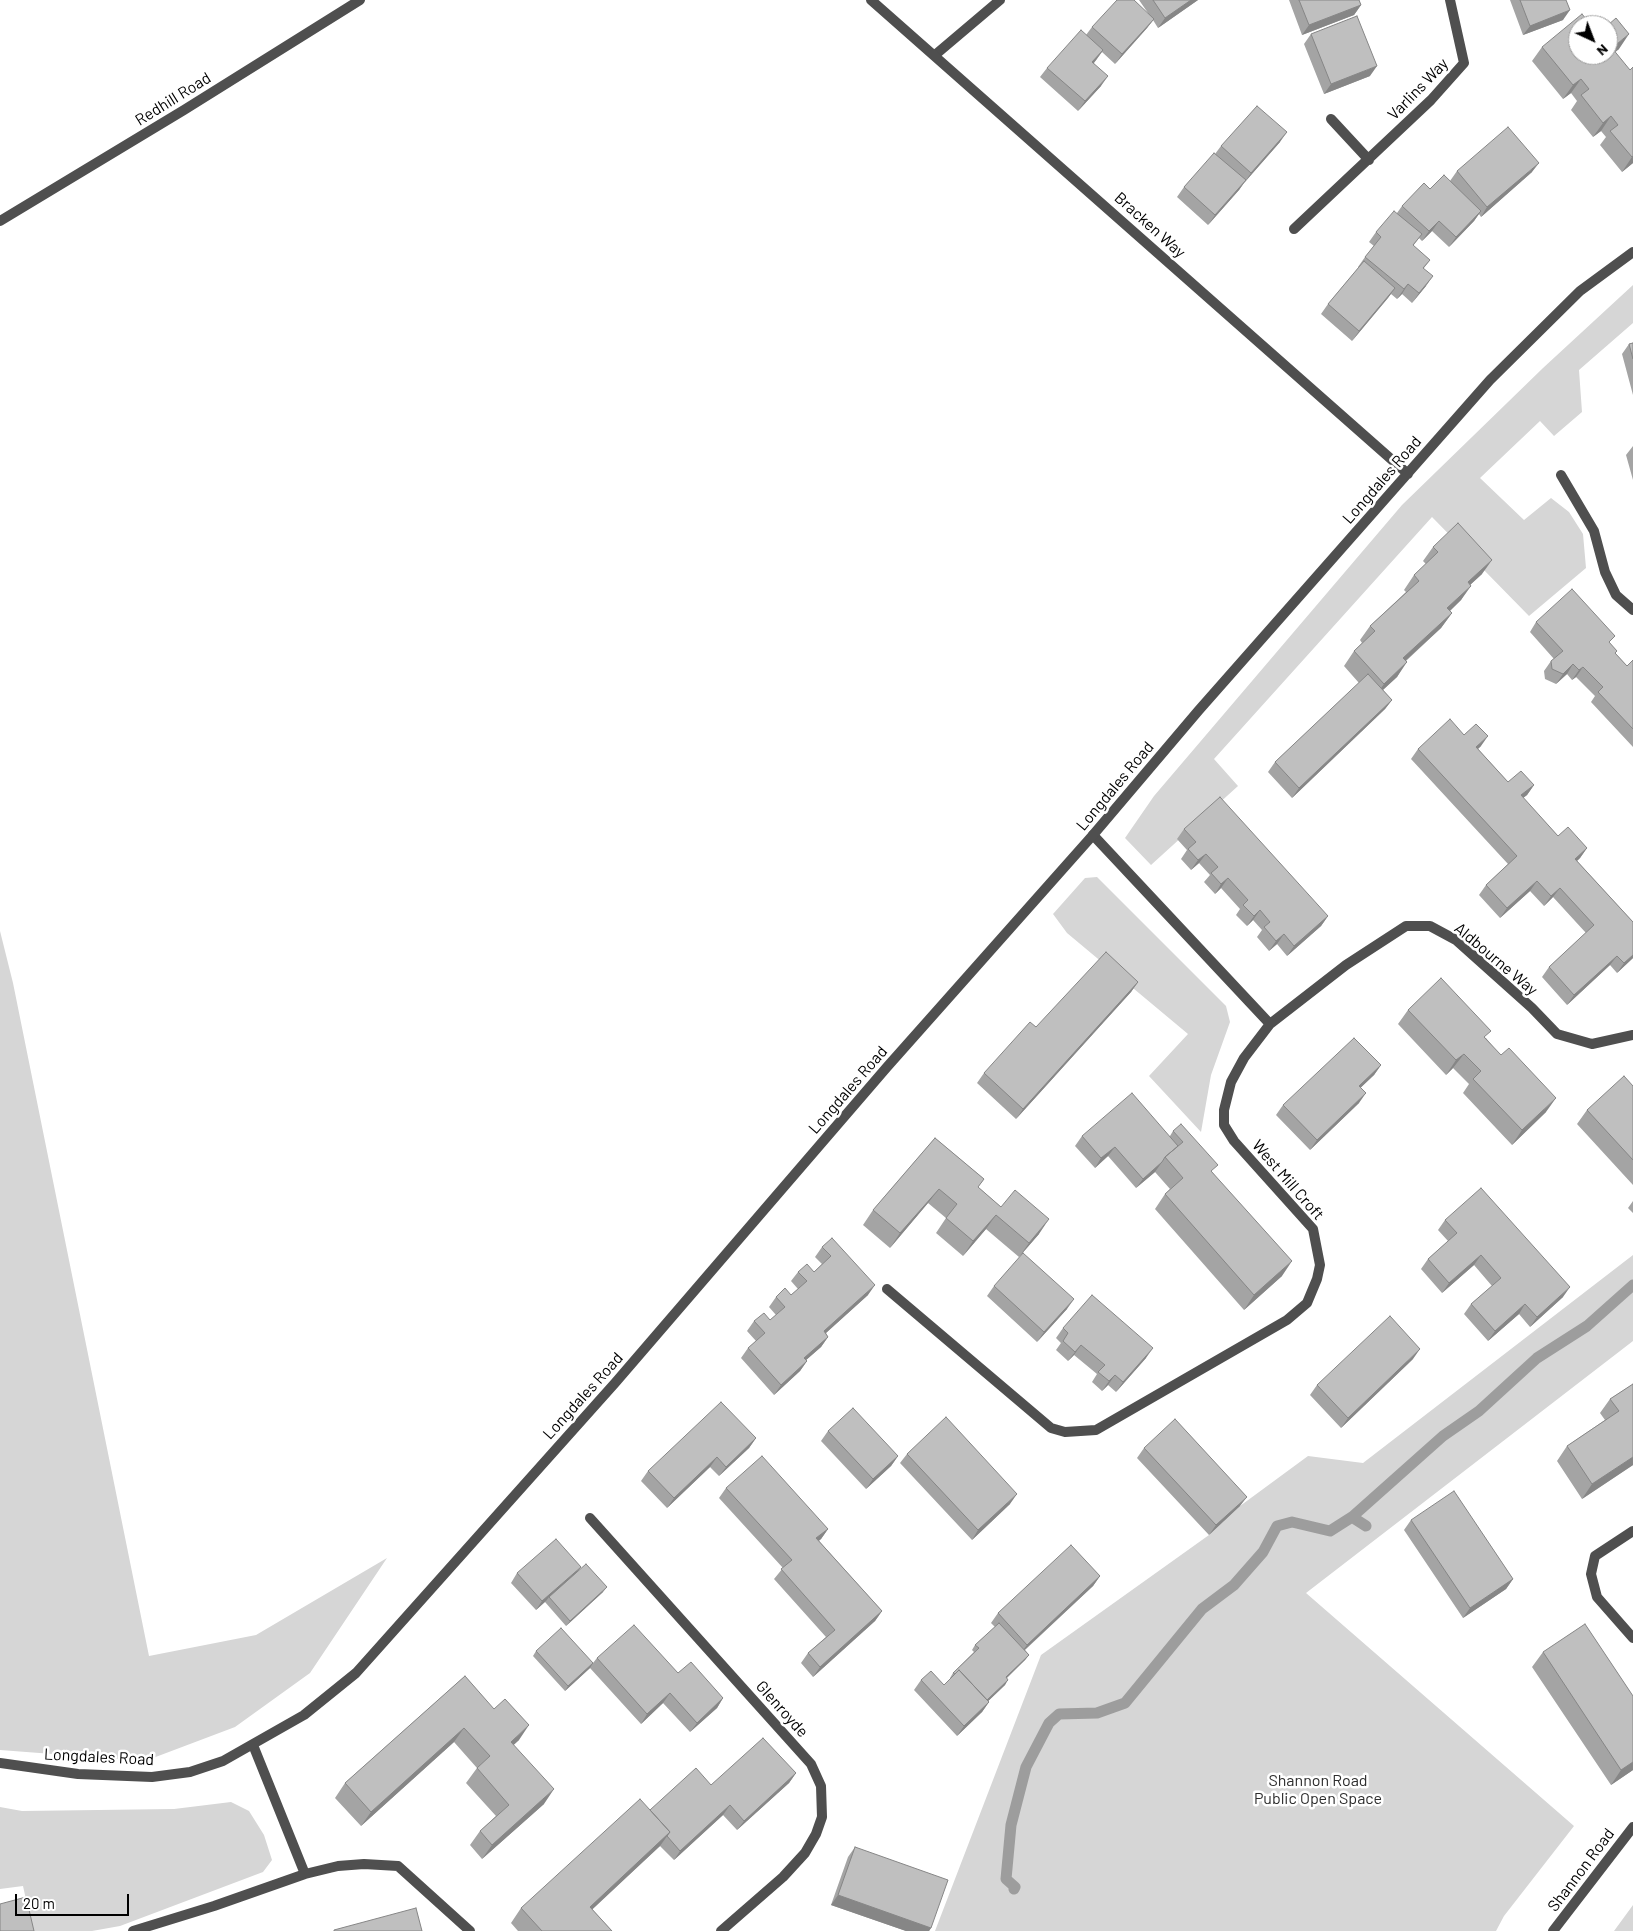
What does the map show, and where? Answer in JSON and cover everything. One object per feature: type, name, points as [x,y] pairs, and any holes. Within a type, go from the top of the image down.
[{"type":"street","name":"Redhill Road","points":[[0,221],[184,110],[360,0]]},
{"type":"street","name":"Bracken Way","points":[[871,0],[1408,474]]},
{"type":"street","points":[[935,55],[1000,0]]},
{"type":"street","name":"Varlins Way","points":[[1294,229],[1431,100],[1464,63],[1450,0]]},
{"type":"street","points":[[1331,118],[1369,160]]},
{"type":"street","name":"Longdales Road","points":[[0,1764],[78,1774],[152,1778],[190,1772],[223,1761],[304,1715],[356,1673],[615,1383],[887,1067],[1094,835],[1199,710],[1490,380],[1580,291],[1633,252]]},
{"type":"street","points":[[1561,475],[1594,531],[1604,572],[1616,595],[1633,610]]},
{"type":"street","points":[[1094,835],[1270,1024]]},
{"type":"street","name":"Aldbourne Way","points":[[1270,1024],[1346,965],[1406,926],[1430,926],[1456,940],[1557,1034],[1592,1044],[1633,1035]]},
{"type":"street","name":"West Mill Croft","points":[[887,1290],[1050,1428],[1065,1432],[1096,1430],[1287,1320],[1307,1303],[1317,1279],[1320,1265],[1313,1229],[1234,1141],[1224,1125],[1224,1110],[1231,1082],[1244,1058],[1270,1024]]},
{"type":"street","name":"Glenroyde","points":[[590,1518],[811,1764],[821,1786],[822,1817],[816,1834],[805,1853],[784,1877],[721,1931]]},
{"type":"street","points":[[1633,1531],[1595,1556],[1590,1574],[1597,1597],[1633,1638]]},
{"type":"street","points":[[253,1744],[305,1874]]},
{"type":"street","name":"Shannon Road","points":[[1554,1931],[1633,1827]]},
{"type":"street","points":[[133,1931],[214,1906],[305,1874],[338,1866],[364,1864],[398,1866],[470,1931]]},
{"type":"green space","points":[[1633,285],[1633,323],[1579,370],[1582,412],[1554,436],[1540,421],[1480,478],[1524,520],[1551,498],[1569,512],[1583,534],[1586,568],[1529,616],[1432,517],[1214,759],[1238,786],[1151,865],[1125,838],[1154,796],[1402,505],[1543,368]]},
{"type":"green space","points":[[1097,877],[1226,1006],[1230,1022],[1211,1075],[1201,1132],[1149,1076],[1188,1034],[1067,933],[1053,914],[1085,878]]},
{"type":"green space","points":[[0,931],[13,983],[149,1656],[256,1635],[387,1558],[310,1673],[235,1727],[145,1761],[0,1750]]},
{"type":"green space","name":"Shannon Road Public Open Space","points":[[1633,1255],[1633,1341],[1306,1593],[1574,1826],[1504,1916],[1496,1931],[935,1931],[1041,1655],[1209,1535],[1240,1506],[1308,1456],[1363,1463]]},
{"type":"green space","points":[[231,1802],[249,1811],[264,1835],[272,1860],[263,1872],[120,1926],[92,1931],[33,1931],[23,1886],[0,1889],[0,1807],[22,1811],[174,1809]]},
{"type":"green space","points":[[1633,1905],[1633,1931],[1614,1931]]},
{"type":"building","points":[[1117,0],[1134,0],[1154,19],[1122,54],[1092,27]]},
{"type":"building","points":[[1153,0],[1191,0],[1165,18]]},
{"type":"building","points":[[1299,0],[1359,0],[1361,5],[1309,25]]},
{"type":"building","points":[[1520,0],[1566,0],[1570,10],[1530,26]]},
{"type":"building","points":[[1357,16],[1377,66],[1331,84],[1311,34]]},
{"type":"building","points":[[1618,20],[1629,34],[1618,43]]},
{"type":"building","points":[[1568,26],[1568,65],[1618,65],[1618,55],[1630,70],[1633,67],[1632,157],[1610,131],[1618,125],[1611,116],[1603,123],[1581,95],[1589,89],[1581,79],[1573,85],[1542,47]]},
{"type":"building","points":[[1081,30],[1103,50],[1092,62],[1108,76],[1085,101],[1047,68]]},
{"type":"building","points":[[1257,106],[1287,132],[1251,173],[1221,146]]},
{"type":"building","points":[[1508,127],[1539,163],[1487,207],[1457,171]]},
{"type":"building","points":[[1214,153],[1246,180],[1215,215],[1184,187]]},
{"type":"building","points":[[1444,175],[1481,211],[1456,237],[1439,221],[1429,231],[1402,206],[1424,183],[1430,189]]},
{"type":"building","points":[[1394,211],[1422,234],[1413,245],[1430,260],[1423,268],[1433,276],[1419,293],[1408,284],[1404,289],[1365,257],[1381,237],[1376,232]]},
{"type":"building","points":[[1364,261],[1395,288],[1359,331],[1328,304]]},
{"type":"building","points":[[1633,343],[1633,359],[1629,344]]},
{"type":"building","points":[[1458,523],[1492,560],[1468,582],[1471,586],[1447,608],[1452,613],[1403,658],[1407,662],[1384,684],[1354,651],[1375,631],[1370,626],[1419,581],[1414,575],[1438,552],[1433,547]]},
{"type":"building","points":[[1572,589],[1615,636],[1609,642],[1617,651],[1615,653],[1627,666],[1633,660],[1633,729],[1598,692],[1603,687],[1583,667],[1579,670],[1573,664],[1563,674],[1552,669],[1551,661],[1563,651],[1536,622]]},
{"type":"building","points":[[1368,674],[1392,700],[1299,788],[1275,762]]},
{"type":"building","points":[[1450,719],[1464,735],[1476,724],[1488,736],[1476,747],[1508,782],[1521,771],[1534,785],[1521,795],[1558,836],[1568,827],[1587,848],[1575,859],[1633,922],[1633,955],[1624,963],[1617,956],[1574,995],[1549,967],[1594,925],[1560,888],[1551,896],[1537,881],[1507,908],[1486,885],[1517,856],[1418,749]]},
{"type":"building","points":[[1220,797],[1328,916],[1294,946],[1284,934],[1276,941],[1264,927],[1270,922],[1260,910],[1254,916],[1243,905],[1248,900],[1228,878],[1221,884],[1211,873],[1218,867],[1206,854],[1198,860],[1188,849],[1196,842],[1184,829]]},
{"type":"building","points":[[1106,952],[1138,982],[1023,1109],[984,1073],[1030,1022],[1036,1027]]},
{"type":"building","points":[[1441,978],[1491,1031],[1484,1037],[1501,1055],[1509,1048],[1556,1098],[1522,1130],[1473,1079],[1481,1071],[1464,1054],[1456,1060],[1408,1010]]},
{"type":"building","points":[[1354,1038],[1381,1065],[1359,1086],[1366,1093],[1317,1140],[1283,1105]]},
{"type":"building","points":[[1624,1076],[1633,1086],[1633,1160],[1587,1110]]},
{"type":"building","points":[[1132,1093],[1178,1146],[1143,1179],[1115,1147],[1101,1158],[1082,1136]]},
{"type":"building","points":[[1181,1124],[1218,1165],[1211,1171],[1292,1261],[1254,1295],[1165,1194],[1183,1178],[1165,1157],[1183,1142],[1173,1131]]},
{"type":"building","points":[[935,1138],[984,1179],[978,1187],[1001,1207],[1015,1190],[1049,1219],[1029,1243],[996,1215],[973,1241],[946,1218],[957,1204],[939,1189],[900,1233],[873,1210]]},
{"type":"building","points":[[1481,1188],[1570,1287],[1537,1317],[1525,1304],[1495,1331],[1471,1304],[1501,1278],[1481,1255],[1449,1283],[1428,1259],[1457,1233],[1445,1220]]},
{"type":"building","points":[[832,1238],[875,1285],[824,1331],[828,1337],[804,1358],[807,1361],[781,1385],[748,1348],[765,1333],[754,1321],[764,1313],[770,1320],[785,1307],[776,1297],[785,1288],[791,1295],[807,1281],[798,1272],[807,1264],[814,1272],[831,1256],[822,1247]]},
{"type":"building","points":[[1023,1253],[1074,1299],[1044,1332],[994,1286]]},
{"type":"building","points":[[1092,1295],[1153,1348],[1123,1382],[1115,1375],[1109,1381],[1098,1372],[1105,1365],[1081,1345],[1075,1352],[1063,1341],[1068,1333],[1063,1328]]},
{"type":"building","points":[[1390,1316],[1420,1349],[1348,1418],[1317,1385]]},
{"type":"building","points":[[1633,1384],[1633,1457],[1592,1484],[1567,1446],[1619,1411],[1610,1399]]},
{"type":"building","points":[[721,1402],[756,1438],[726,1467],[717,1457],[674,1498],[648,1471]]},
{"type":"building","points":[[853,1408],[898,1456],[873,1479],[828,1431]]},
{"type":"building","points":[[946,1417],[1017,1494],[978,1530],[907,1454]]},
{"type":"building","points":[[1175,1419],[1247,1497],[1216,1525],[1144,1448]]},
{"type":"building","points":[[762,1456],[828,1529],[816,1538],[882,1611],[820,1667],[808,1653],[835,1630],[781,1569],[792,1560],[726,1488]]},
{"type":"building","points":[[1454,1491],[1513,1579],[1470,1608],[1411,1520]]},
{"type":"building","points":[[556,1539],[581,1567],[542,1601],[517,1573]]},
{"type":"building","points":[[1071,1545],[1100,1576],[1027,1645],[998,1613]]},
{"type":"building","points":[[586,1564],[607,1587],[570,1621],[549,1597]]},
{"type":"building","points":[[999,1623],[1029,1655],[1006,1677],[1008,1680],[987,1700],[959,1670],[955,1674],[953,1673],[979,1648],[975,1645]]},
{"type":"building","points":[[1585,1624],[1633,1696],[1633,1762],[1621,1770],[1543,1652]]},
{"type":"building","points":[[634,1625],[678,1673],[691,1662],[723,1698],[697,1723],[670,1693],[647,1714],[597,1658]]},
{"type":"building","points":[[561,1628],[593,1663],[568,1686],[536,1651]]},
{"type":"building","points":[[959,1670],[989,1702],[964,1726],[921,1680],[931,1671],[944,1685]]},
{"type":"building","points":[[465,1676],[494,1709],[505,1699],[529,1725],[511,1742],[554,1789],[492,1845],[480,1831],[509,1805],[477,1768],[490,1756],[464,1728],[371,1812],[345,1783]]},
{"type":"building","points":[[763,1738],[796,1773],[744,1821],[730,1805],[680,1851],[667,1836],[670,1832],[650,1810],[696,1768],[711,1785]]},
{"type":"building","points":[[640,1799],[670,1832],[590,1907],[612,1931],[542,1931],[521,1908]]},
{"type":"building","points":[[855,1847],[948,1880],[931,1928],[838,1895]]},
{"type":"building","points":[[26,1897],[34,1931],[0,1931],[0,1904]]},
{"type":"building","points":[[416,1908],[422,1931],[334,1931],[334,1930]]},
{"type":"waterway","points":[[1014,1889],[1015,1887],[1006,1879],[1011,1825],[1026,1767],[1049,1723],[1059,1714],[1097,1713],[1125,1703],[1202,1609],[1234,1585],[1263,1552],[1277,1526],[1292,1522],[1330,1531],[1352,1517],[1443,1436],[1479,1411],[1537,1358],[1587,1326],[1633,1285]]},
{"type":"waterway","points":[[1352,1517],[1366,1526]]}]
